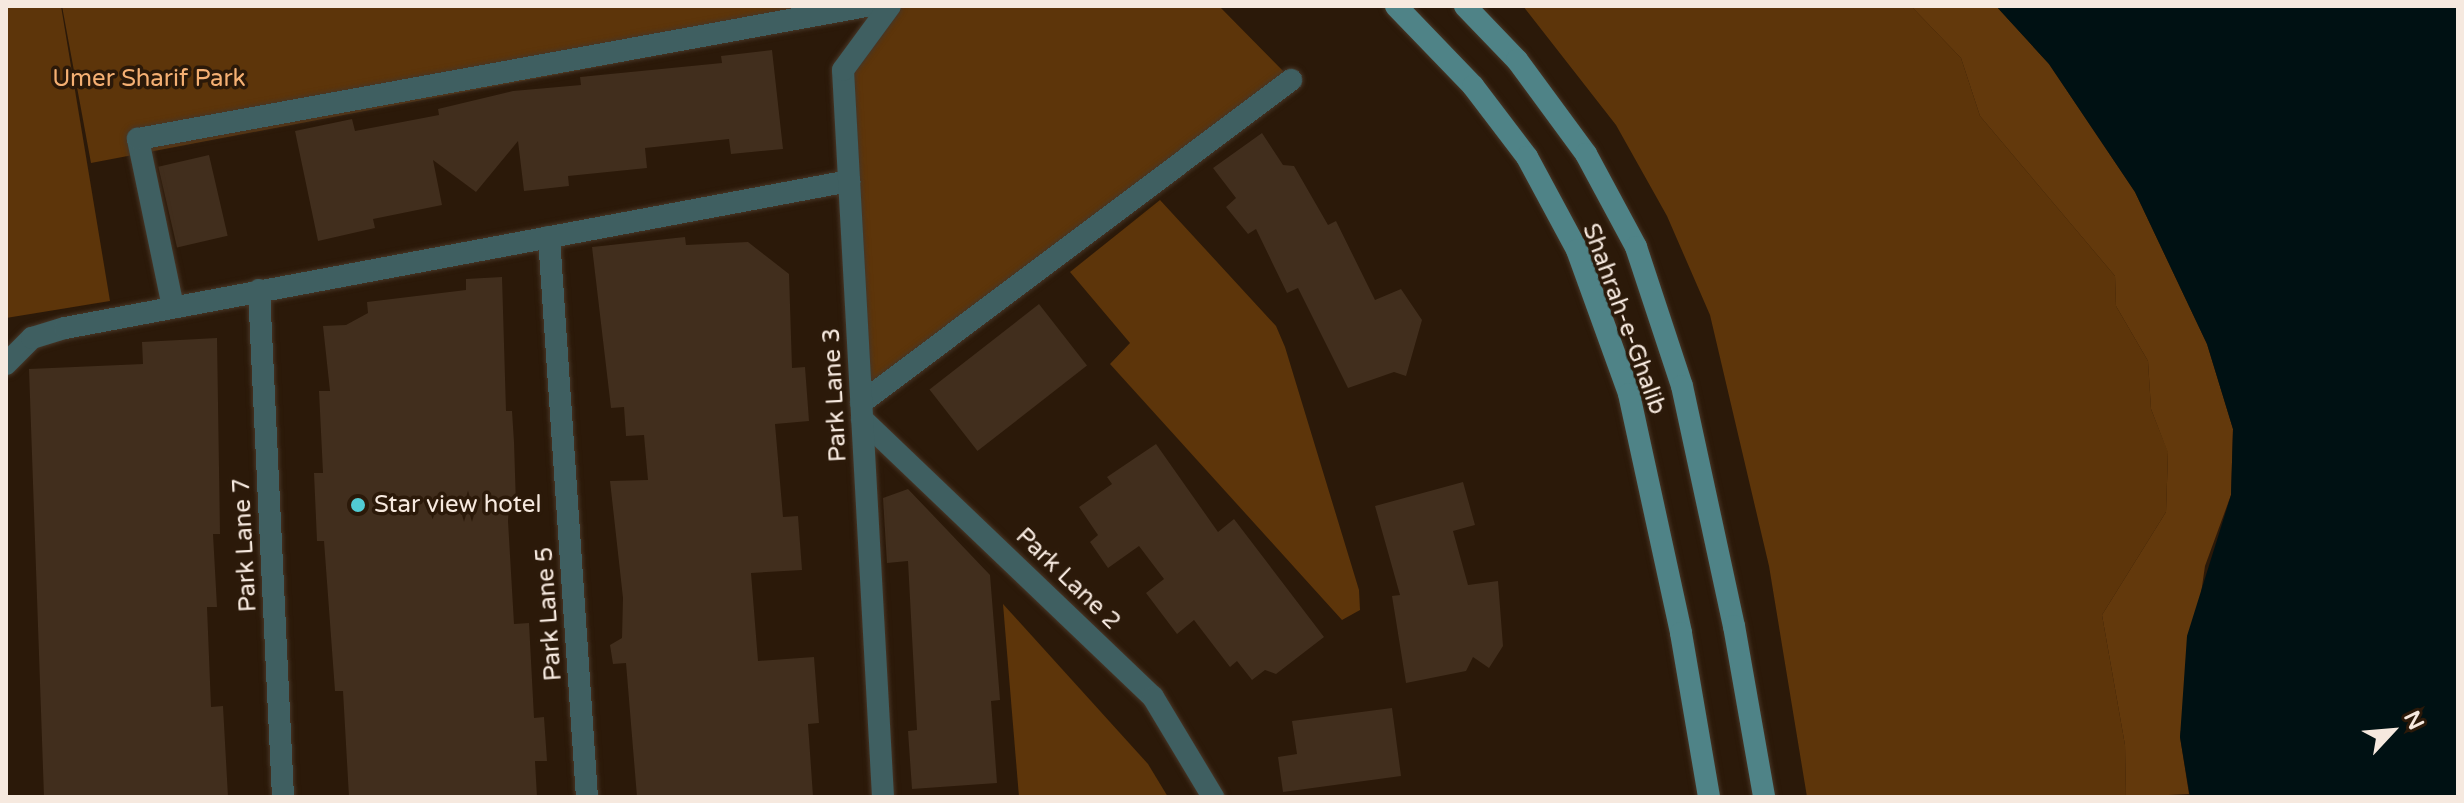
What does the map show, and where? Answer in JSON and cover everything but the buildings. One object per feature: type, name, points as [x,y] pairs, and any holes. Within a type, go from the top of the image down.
[{"type":"main road","name":"Shahrah-e-Ghalib","points":[[1396,6],[1473,86],[1527,157],[1577,250],[1629,394],[1681,633],[1709,797]]},
{"type":"main road","name":"Shahrah-e-Ghalib","points":[[1465,6],[1517,60],[1586,154],[1636,247],[1682,386],[1734,626],[1764,797]]},
{"type":"street","points":[[173,307],[138,139],[866,6]]},
{"type":"street","name":"Park Lane 3","points":[[883,797],[843,70],[890,6]]},
{"type":"street","points":[[862,411],[1291,80]]},
{"type":"street","points":[[6,364],[32,338],[173,307],[849,181]]},
{"type":"street","name":"Park Lane 5","points":[[549,237],[587,797]]},
{"type":"street","name":"Park Lane 7","points":[[259,290],[283,797]]},
{"type":"street","name":"Park Lane 2","points":[[862,411],[1153,697],[1213,797]]},
{"type":"green space","points":[[6,6],[61,6],[110,301],[6,318]]},
{"type":"green space","name":"Umer Sharif Park","points":[[62,6],[1219,6],[1284,72],[861,394],[843,70],[885,12],[91,163]]},
{"type":"green space","points":[[1523,6],[1911,6],[1961,58],[1980,116],[2115,276],[2116,306],[2148,361],[2151,409],[2168,452],[2166,512],[2102,615],[2125,745],[2126,797],[1807,797],[1769,566],[1710,315],[1667,216],[1616,125]]},
{"type":"green space","points":[[1160,200],[1276,326],[1359,590],[1360,610],[1342,620],[1110,364],[1130,343],[1070,272]]},
{"type":"green space","points":[[1003,604],[1148,764],[1168,797],[1019,797]]},
{"type":"shaded area","points":[[1911,6],[1996,6],[2049,64],[2135,192],[2207,344],[2233,429],[2231,495],[2205,566],[2180,737],[2189,794],[2126,797],[2125,745],[2102,615],[2166,512],[2168,453],[2151,409],[2148,361],[2116,306],[2115,276],[1980,116],[1961,58]]},
{"type":"shaded area","points":[[1996,6],[2458,6],[2458,797],[2190,797],[2180,737],[2187,636],[2231,495],[2233,429],[2207,344],[2135,192],[2049,64]]},
{"type":"place","name":"Star view hotel","points":[[358,505]]}]
